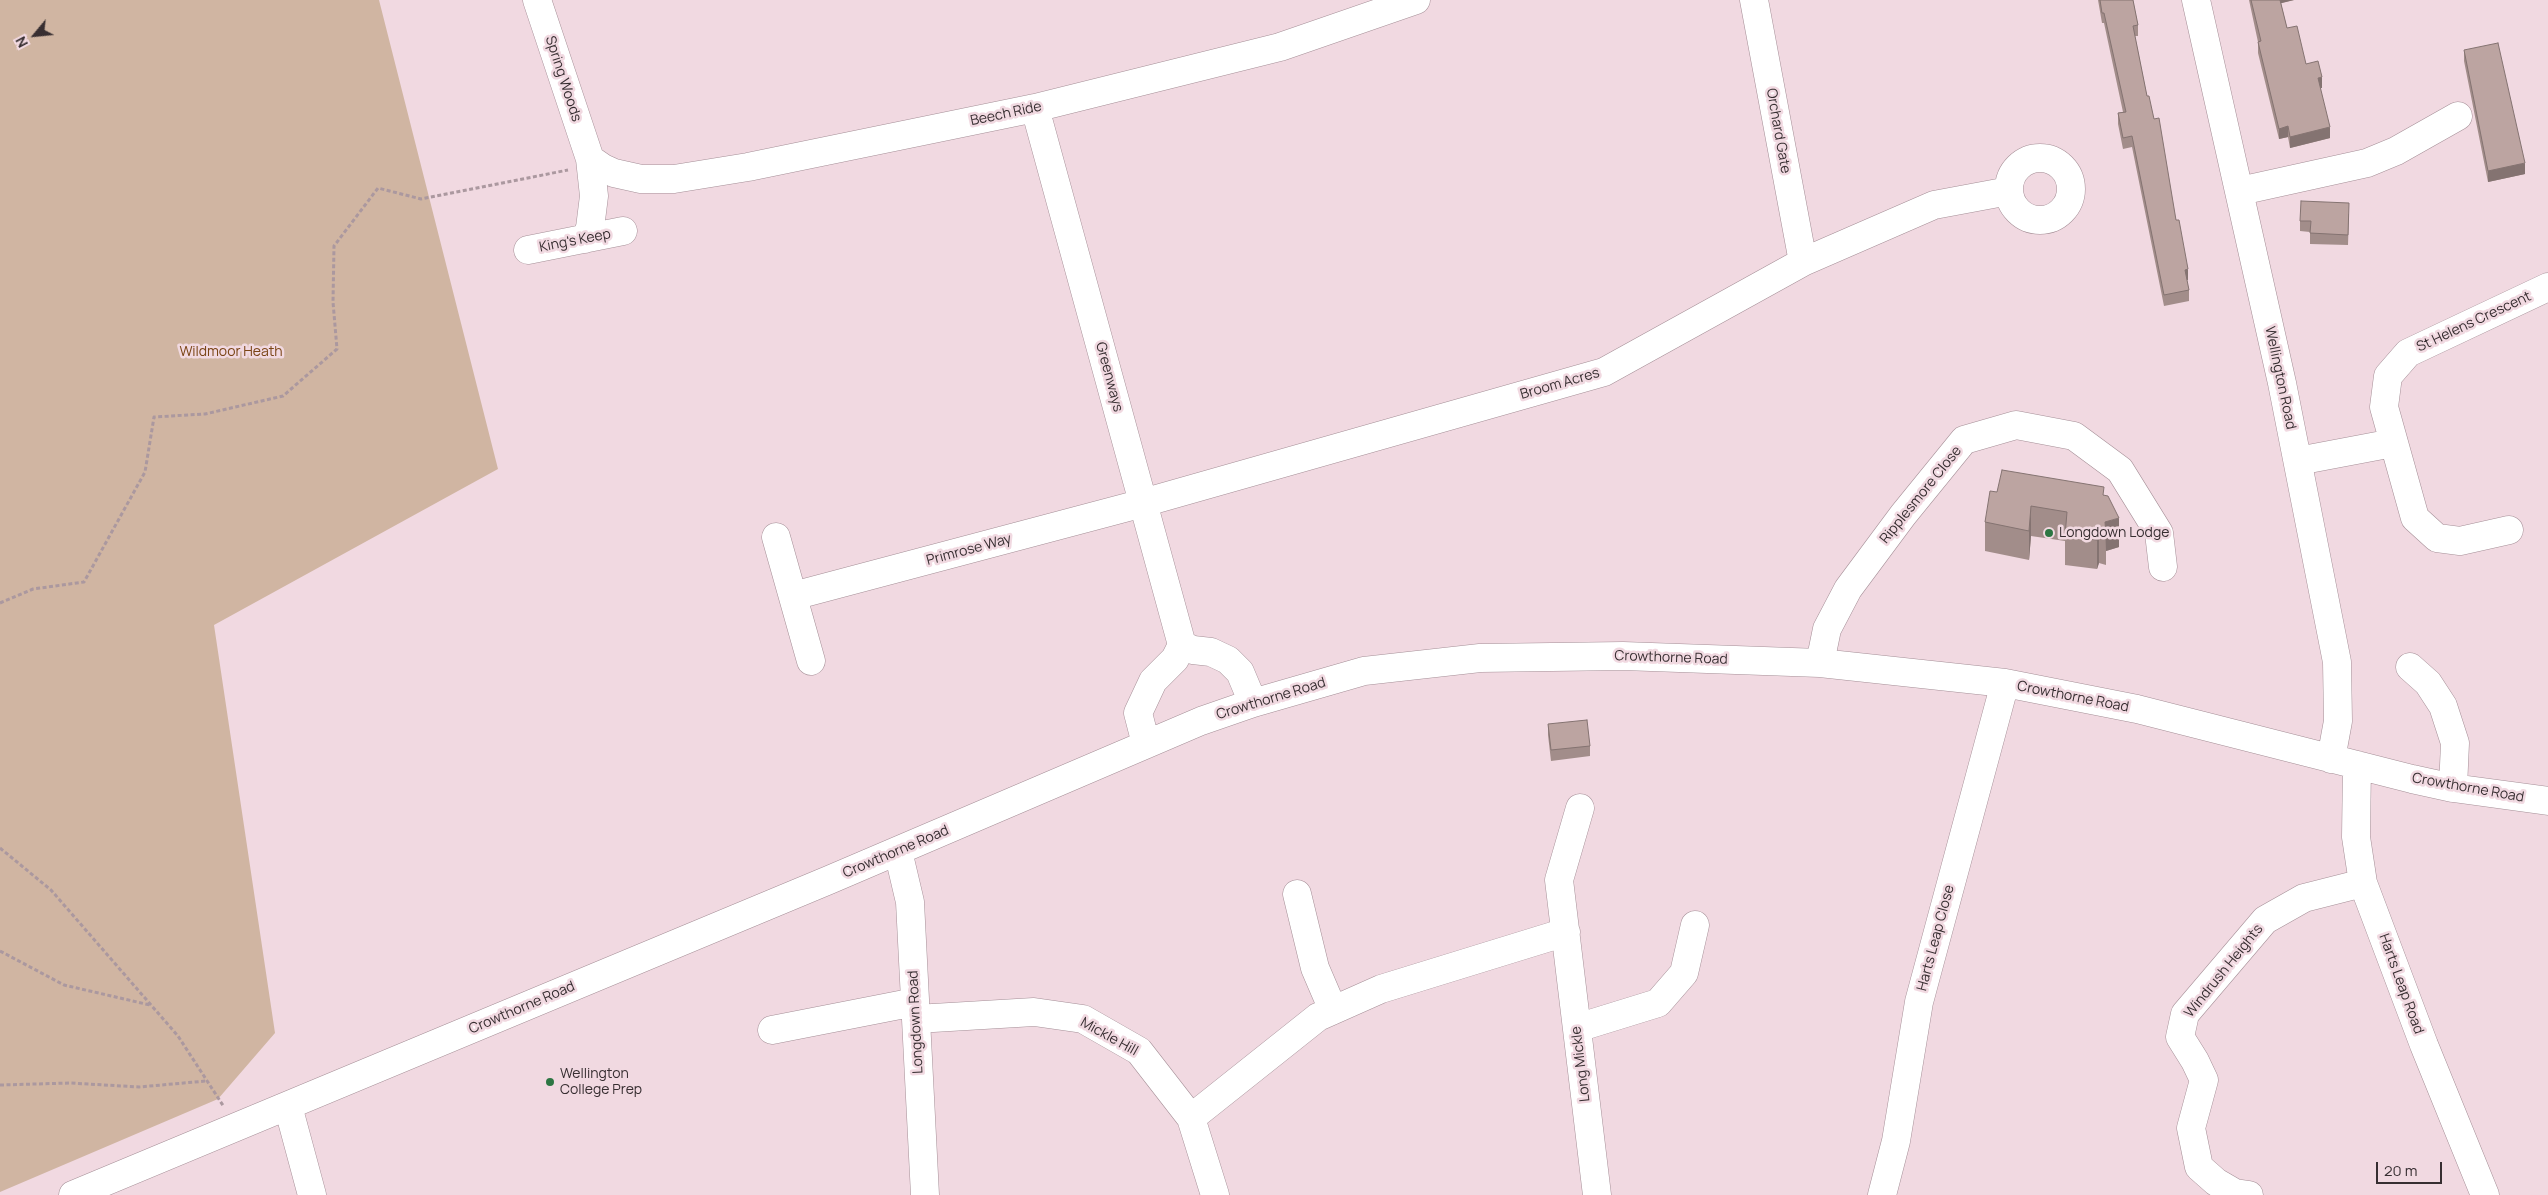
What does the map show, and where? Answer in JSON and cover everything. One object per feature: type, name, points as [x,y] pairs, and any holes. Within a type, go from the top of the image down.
[{"type":"street","name":"Spring Woods","points":[[537,0],[590,159],[594,196],[590,228],[585,239]]},
{"type":"street","name":"Beech Ride","points":[[590,159],[603,168],[623,176],[641,179],[674,178],[748,167],[1035,108],[1280,47],[1416,0]]},
{"type":"street","name":"Orchard Gate","points":[[1754,0],[1802,262]]},
{"type":"street","name":"Wellington Road","points":[[2196,0],[2240,191],[2298,461],[2337,662],[2338,721],[2331,759]]},
{"type":"street","name":"Greenways","points":[[1035,108],[1182,645]]},
{"type":"street","points":[[2240,191],[2367,164],[2396,151],[2458,116]]},
{"type":"street","points":[[594,196],[609,183],[623,176]]},
{"type":"street","name":"Broom Acres","points":[[1144,502],[1604,372],[1802,262],[1934,205],[2009,191]]},
{"type":"street","name":"King's Keep","points":[[528,250],[623,231]]},
{"type":"street","name":"St Helens Crescent","points":[[2509,530],[2460,541],[2437,538],[2415,518],[2392,443],[2384,407],[2388,376],[2408,353],[2548,287]]},
{"type":"street","name":"Ripplesmore Close","points":[[1820,663],[1827,629],[1848,589],[1903,515],[1964,440],[2016,425],[2074,436],[2120,470],[2159,533],[2163,567]]},
{"type":"street","points":[[2298,461],[2392,443]]},
{"type":"street","name":"Primrose Way","points":[[793,596],[1144,502]]},
{"type":"street","points":[[776,537],[811,661]]},
{"type":"street","points":[[1146,744],[1138,713],[1153,682],[1175,659],[1182,645],[1193,650],[1211,652],[1228,660],[1240,672],[1253,703]]},
{"type":"street","name":"Crowthorne Road","points":[[73,1195],[238,1128],[898,851],[1146,744],[1253,703],[1364,671],[1480,658],[1623,656],[1820,663],[2005,683],[2137,709],[2453,788],[2548,801]]},
{"type":"street","points":[[2410,667],[2428,683],[2443,706],[2454,743],[2453,788]]},
{"type":"street","name":"Harts Leap Close","points":[[1882,1195],[1896,1141],[1919,1002],[2005,683]]},
{"type":"street","name":"Harts Leap Road","points":[[2357,765],[2356,837],[2363,882],[2424,1045],[2486,1195]]},
{"type":"street","name":"Long Mickle","points":[[1580,808],[1560,880],[1597,1195]]},
{"type":"street","name":"Longdown Road","points":[[898,851],[910,902],[925,1195]]},
{"type":"street","name":"Windrush Heights","points":[[2249,1195],[2235,1193],[2216,1182],[2199,1167],[2191,1128],[2204,1080],[2195,1061],[2169,1038],[2185,1014],[2265,920],[2304,898],[2363,882]]},
{"type":"street","points":[[1297,894],[1314,968],[1333,1010]]},
{"type":"street","points":[[1577,1028],[1658,1003],[1684,973],[1695,925]]},
{"type":"street","points":[[1191,1118],[1318,1017],[1381,989],[1566,932]]},
{"type":"street","name":"Mickle Hill","points":[[772,1030],[916,1010],[1034,1012],[1083,1019],[1139,1051],[1191,1118],[1215,1195]]},
{"type":"street","points":[[288,1106],[312,1195]]},
{"type":"path","points":[[0,603],[33,589],[84,582],[145,472],[154,417],[205,414],[283,396],[337,349],[333,302],[334,246],[378,188],[421,199],[577,168],[590,159]]},
{"type":"path","points":[[0,848],[51,890],[178,1036],[238,1128]]},
{"type":"path","points":[[0,951],[64,984],[151,1006]]},
{"type":"path","points":[[0,1085],[71,1083],[139,1087],[206,1081]]},
{"type":"green space","name":"Wildmoor Heath","points":[[0,0],[379,0],[498,469],[214,625],[275,1033],[218,1099],[0,1192]]},
{"type":"building","points":[[2100,0],[2133,0],[2138,25],[2133,26],[2147,96],[2149,96],[2154,119],[2159,118],[2176,220],[2179,220],[2188,269],[2185,270],[2189,290],[2164,295],[2132,136],[2123,138],[2118,113],[2126,112]]},
{"type":"building","points":[[2251,0],[2280,0],[2287,28],[2297,26],[2306,64],[2318,61],[2322,77],[2318,78],[2330,127],[2290,137],[2288,126],[2279,129],[2258,42],[2261,41]]},
{"type":"building","points":[[2498,43],[2525,163],[2488,171],[2464,50]]},
{"type":"building","points":[[2301,201],[2349,203],[2348,235],[2310,233],[2311,221],[2300,221]]},
{"type":"building","points":[[2002,470],[2104,487],[2103,495],[2108,496],[2119,518],[2105,522],[2106,536],[2099,534],[2097,540],[2065,536],[2067,512],[2031,506],[2029,531],[1985,522],[1990,491],[1997,492]]},
{"type":"building","points":[[1587,720],[1590,746],[1551,750],[1548,724]]},
{"type":"place","name":"Longdown Lodge","points":[[2049,533]]},
{"type":"place","name":"Wellington College Prep","points":[[550,1082]]}]
